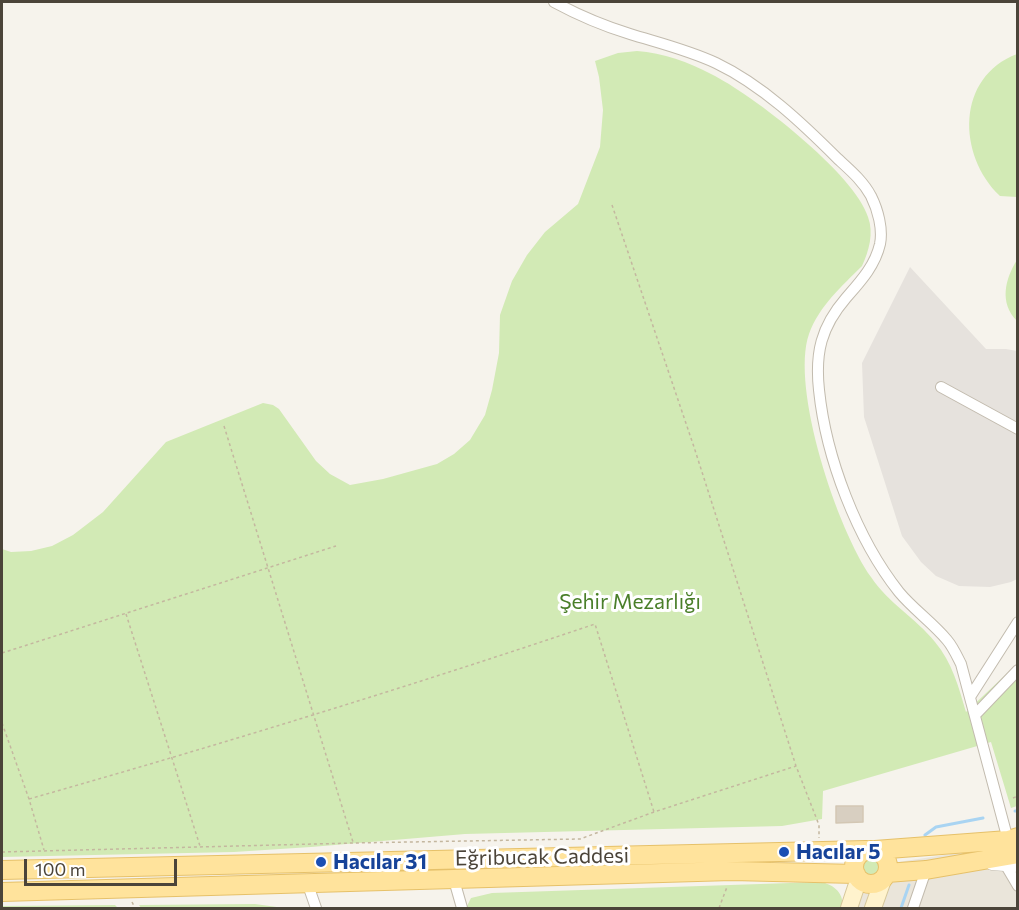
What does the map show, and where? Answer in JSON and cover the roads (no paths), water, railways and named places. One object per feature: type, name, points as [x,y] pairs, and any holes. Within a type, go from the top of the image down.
[{"type":"main road","name":"Eğribucak Caddesi","points":[[2,870],[871,850],[1013,852]]},
{"type":"main road","points":[[849,909],[857,876],[855,860],[871,850],[886,859],[886,875],[873,909]]},
{"type":"main road","points":[[857,876],[872,884],[886,875],[972,862],[1013,852]]},
{"type":"main road","name":"Eğribucak Caddesi","points":[[2,892],[308,885],[732,871],[857,876]]},
{"type":"street","points":[[554,2],[575,13],[716,64],[752,84],[824,145],[860,180],[871,196],[880,222],[880,244],[865,277],[826,327],[817,358],[819,392],[826,432],[840,478],[875,558],[900,593],[949,642],[961,664],[1013,852],[1017,886]]},
{"type":"street","points":[[941,387],[1017,429]]},
{"type":"street","points":[[970,697],[1017,622]]},
{"type":"street","points":[[975,715],[1017,670]]},
{"type":"street","points":[[913,909],[926,870]]},
{"type":"street","points":[[454,880],[462,909]]},
{"type":"street","points":[[308,885],[316,909]]},
{"type":"waterway","points":[[925,835],[936,827],[983,818]]},
{"type":"waterway","points":[[901,908],[909,885]]},
{"type":"place","name":"Hacılar 5","points":[[784,852]]},
{"type":"place","name":"Hacılar 31","points":[[321,862]]},
{"type":"park label","name":"Şehir Mezarlığı","points":[[630,602]]}]
